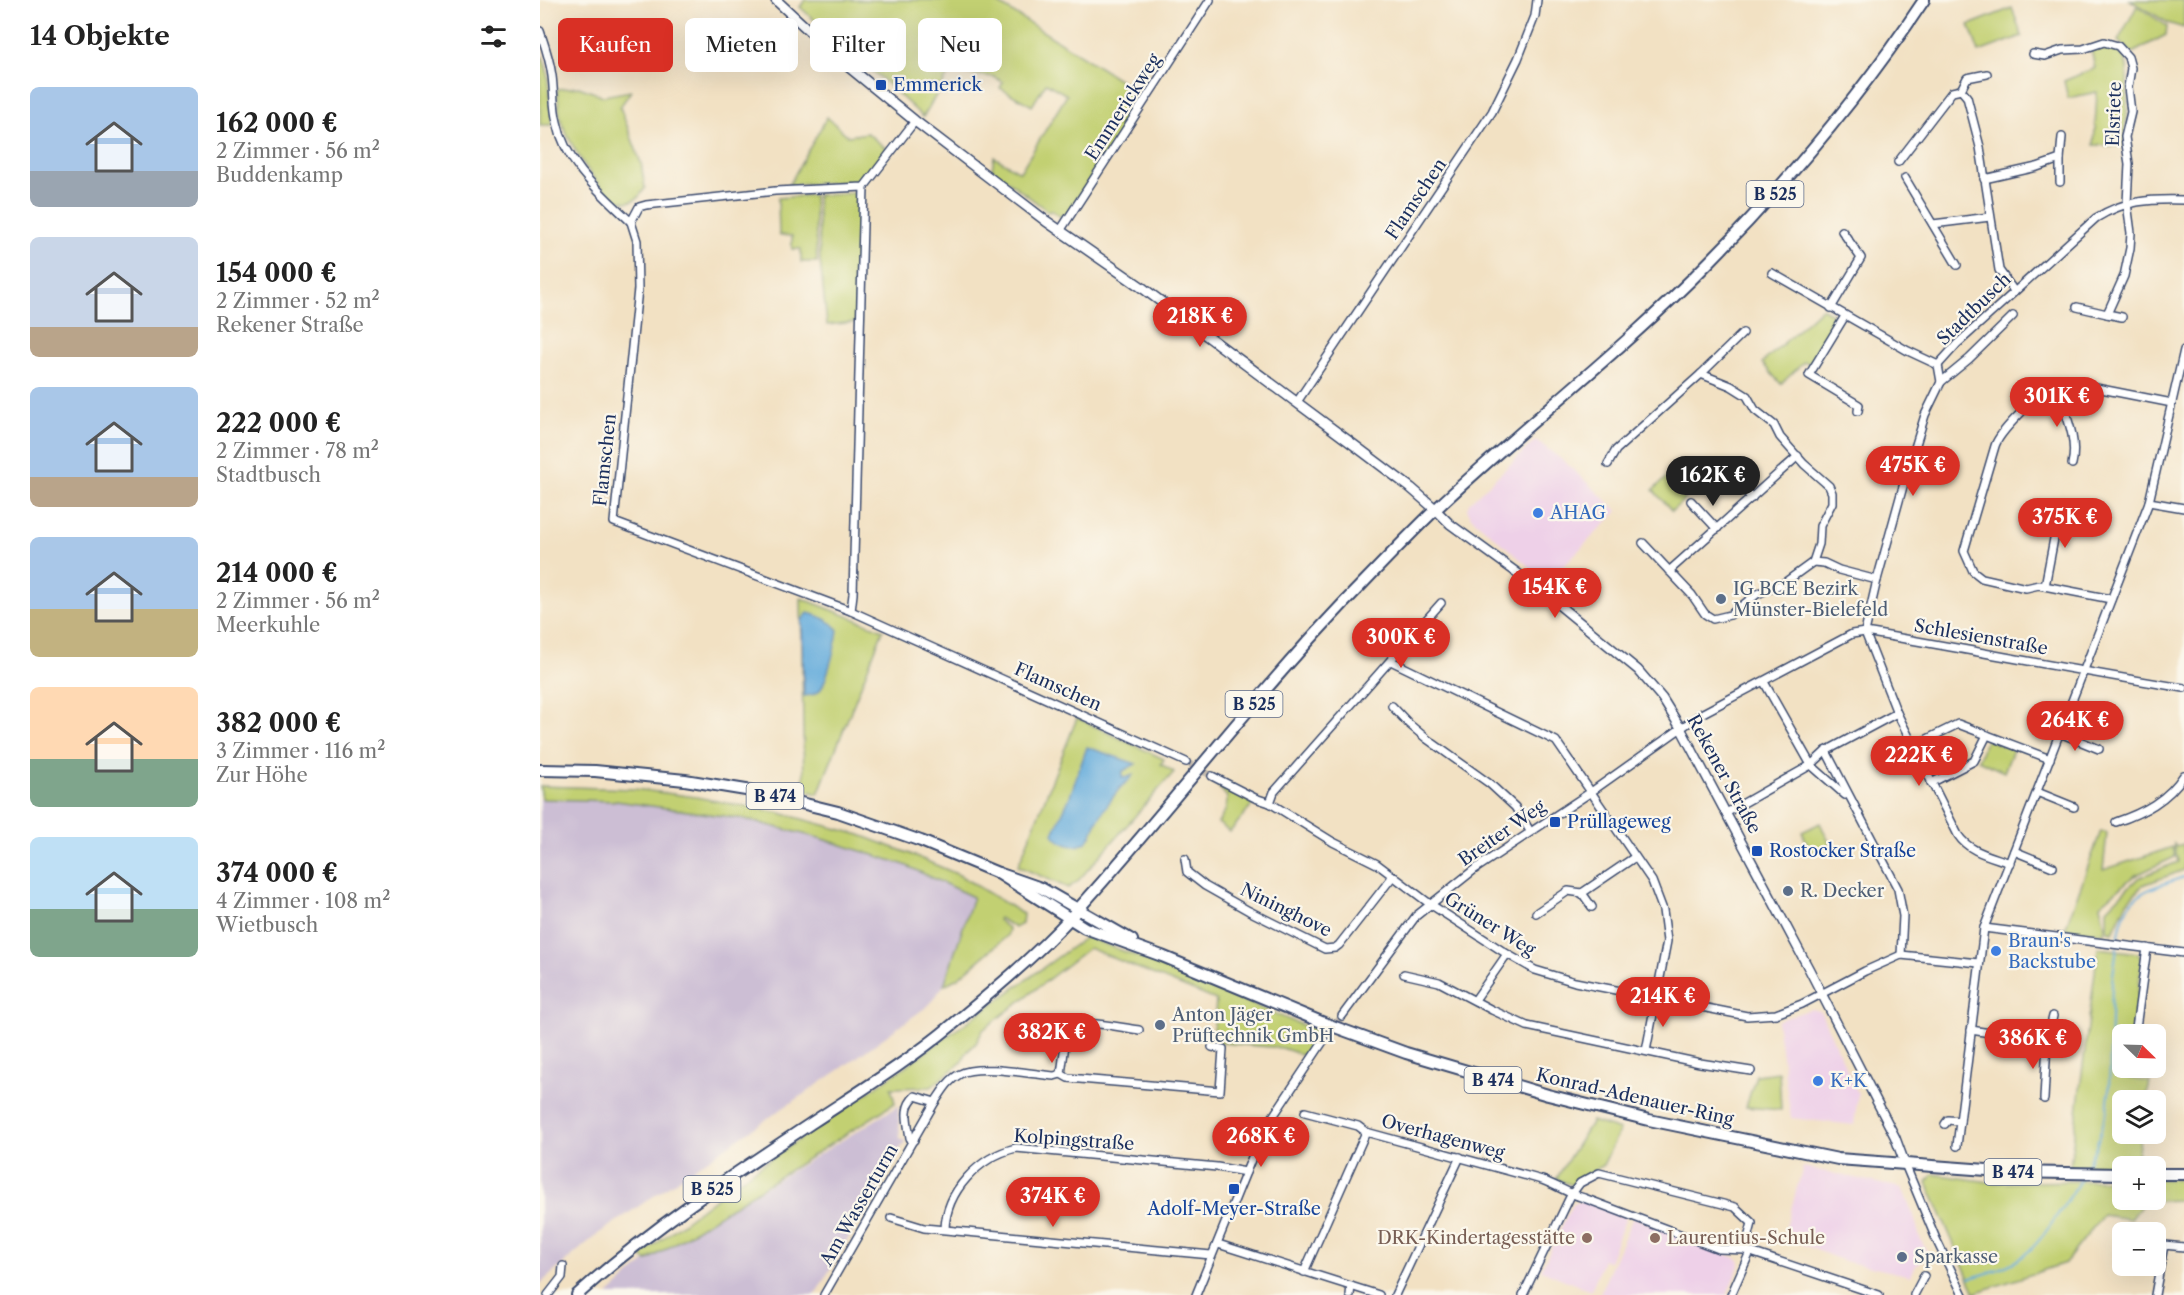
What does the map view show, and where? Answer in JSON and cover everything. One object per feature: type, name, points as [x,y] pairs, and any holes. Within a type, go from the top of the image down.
[{"type":"main road","points":[[776,0],[844,63],[915,121],[1060,231],[1144,289],[1296,402],[1411,488],[1435,509]]},
{"type":"main road","name":"B 525","points":[[577,1295],[696,1200],[932,1041],[994,989],[1070,918],[1159,818],[1266,689],[1435,509],[1654,316],[1775,194],[1837,121],[1924,0]]},
{"type":"main road","name":"B 474","points":[[540,770],[595,771],[685,780],[783,798],[838,812],[890,829],[1041,888],[1161,956]]},
{"type":"main road","name":"B 474","points":[[998,873],[1085,928],[1161,956]]},
{"type":"main road","name":"Konrad-Adenauer-Ring","points":[[1161,956],[1324,1023],[1406,1053],[1498,1082],[1615,1112],[1838,1159],[2014,1172],[2112,1174]]},
{"type":"main road","points":[[2166,1174],[2184,1174]]},
{"type":"street","name":"Emmerickweg","points":[[1060,231],[1210,0]]},
{"type":"street","name":"Flamschen","points":[[1296,402],[1491,112],[1518,59],[1535,16],[1537,0]]},
{"type":"street","points":[[540,31],[548,54],[552,76],[557,125],[564,143],[592,186],[631,222],[639,207],[646,205],[775,191],[864,187]]},
{"type":"street","name":"Elsriete","points":[[2033,54],[2045,56],[2062,50],[2083,49],[2104,42],[2118,46],[2128,57],[2131,68],[2128,93],[2131,112],[2125,137],[2129,164],[2127,203]]},
{"type":"street","points":[[1898,162],[1952,93],[1961,90],[1967,78],[1987,74]]},
{"type":"street","points":[[1961,90],[1966,97],[1980,147],[1999,270],[2014,291]]},
{"type":"street","points":[[851,611],[864,187],[915,121]]},
{"type":"street","points":[[2060,182],[2062,137]]},
{"type":"street","points":[[1984,179],[2037,167],[2060,159]]},
{"type":"street","points":[[1905,178],[1957,265]]},
{"type":"street","name":"Stadtbusch","points":[[1941,382],[1938,365],[1957,344],[2096,218],[2112,208],[2127,203],[2153,199],[2184,200]]},
{"type":"street","points":[[2107,314],[2124,276],[2130,248],[2131,233],[2127,203]]},
{"type":"street","points":[[1933,224],[1990,217]]},
{"type":"street","name":"Flamschen","points":[[631,222],[637,241],[638,288],[614,522],[851,611],[1186,762]]},
{"type":"street","points":[[1831,308],[1861,258],[1842,231]]},
{"type":"street","points":[[1772,273],[1845,316],[1938,365]]},
{"type":"street","points":[[2077,307],[2122,317]]},
{"type":"street","points":[[1845,316],[1809,375],[1859,405],[1858,411]]},
{"type":"street","points":[[2010,862],[1965,844],[1958,835],[1897,713],[1865,632],[1877,580],[1925,415],[1941,382],[1969,359],[2013,316]]},
{"type":"street","points":[[1608,464],[1616,450],[1743,333]]},
{"type":"street","points":[[1957,1146],[1984,928],[2149,502],[2184,350]]},
{"type":"street","points":[[1644,543],[1692,595],[1705,614],[1713,619],[1730,615],[1757,594],[1784,583],[1814,562],[1819,544],[1820,526],[1832,503],[1829,486],[1780,437],[1774,425],[1755,410],[1747,396],[1731,386],[1701,374]]},
{"type":"street","points":[[2111,599],[2045,586],[2026,588],[1982,578],[1973,571],[1964,551],[1997,439],[2039,397],[2058,391],[2086,386],[2172,403]]},
{"type":"street","points":[[2058,391],[2074,442],[2075,453],[2072,464]]},
{"type":"street","points":[[1669,571],[1798,456]]},
{"type":"street","points":[[1725,469],[1752,498]]},
{"type":"street","points":[[1691,501],[1717,529]]},
{"type":"street","points":[[2149,502],[2184,508]]},
{"type":"street","name":"Rekener Straße","points":[[1435,509],[1450,524],[1594,632],[1638,670],[1662,698],[1680,727],[1823,995],[1895,1137],[1926,1217],[1963,1295]]},
{"type":"street","points":[[2045,586],[2056,528],[2050,518]]},
{"type":"street","points":[[1814,562],[1877,580]]},
{"type":"street","points":[[1270,802],[1274,792],[1441,603]]},
{"type":"street","name":"Schlesienstraße","points":[[1680,727],[1852,634],[1865,632],[2184,688]]},
{"type":"street","points":[[1391,661],[1556,741],[1635,857],[1657,892],[1666,923],[1667,941],[1646,1051]]},
{"type":"street","points":[[1764,682],[1811,765],[1849,798]]},
{"type":"street","points":[[1392,706],[1427,739],[1490,784],[1515,807],[1530,831]]},
{"type":"street","points":[[1726,813],[1811,765],[1826,751],[1897,713]]},
{"type":"street","points":[[1913,746],[1958,724],[2050,759]]},
{"type":"street","name":"Breiter Weg","points":[[1342,1016],[1416,916],[1430,904],[1475,869],[1591,792],[1680,727]]},
{"type":"street","points":[[2060,733],[2099,749]]},
{"type":"street","points":[[1931,783],[1974,761],[1986,735]]},
{"type":"street","points":[[1826,751],[1899,889],[1903,916],[1901,955],[1979,963]]},
{"type":"street","name":"Grüner Weg","points":[[1212,776],[1255,798],[1270,802],[1333,842],[1377,864],[1430,904],[1535,970],[1575,982],[1747,1016],[1776,1014],[1823,995],[1865,970],[1901,955]]},
{"type":"street","points":[[2116,822],[2154,806],[2183,778]]},
{"type":"street","points":[[2037,792],[2074,807]]},
{"type":"street","points":[[2014,851],[2053,867]]},
{"type":"street","points":[[1536,913],[1568,891],[1582,893],[1635,857]]},
{"type":"street","name":"Nininghove","points":[[1185,859],[1187,872],[1205,886],[1318,946],[1330,949],[1339,945],[1393,876]]},
{"type":"street","points":[[1582,893],[1592,907]]},
{"type":"street","points":[[1984,928],[2184,953]]},
{"type":"street","points":[[2137,1024],[2147,948]]},
{"type":"street","points":[[1475,1000],[1507,954]]},
{"type":"street","points":[[1404,974],[1439,982],[1527,1026],[1725,1068],[1751,1071]]},
{"type":"street","points":[[2044,1099],[2047,1041],[2053,1016]]},
{"type":"street","points":[[1061,1074],[1066,1037],[1068,1032],[1076,1026],[1089,1024],[1139,1030]]},
{"type":"street","points":[[1971,1030],[2047,1041]]},
{"type":"street","points":[[1196,1295],[1246,1172],[1272,1118],[1324,1040]]},
{"type":"street","name":"Am Wasserturm","points":[[824,1295],[934,1102],[961,1073],[973,1069],[1054,1076],[1061,1074],[1068,1078],[1220,1091],[1223,1049],[1212,1047]]},
{"type":"street","points":[[914,1140],[910,1138],[907,1118],[910,1101],[915,1096],[934,1102]]},
{"type":"street","name":"Overhagenweg","points":[[1305,1112],[1358,1126],[1366,1132],[1542,1180],[1564,1188],[1571,1195],[1719,1249],[1748,1251],[1879,1295]]},
{"type":"street","points":[[1945,1124],[1948,1120],[1960,1121]]},
{"type":"street","points":[[1304,1272],[1366,1132]]},
{"type":"street","name":"Kolpingstraße","points":[[945,1229],[949,1205],[960,1186],[990,1158],[1003,1151],[1016,1148],[1217,1167],[1246,1172]]},
{"type":"street","points":[[1395,1295],[1460,1156]]},
{"type":"street","points":[[1523,1295],[1571,1195],[1580,1183],[1602,1173],[1735,1207],[1752,1223],[1748,1251],[1731,1295]]},
{"type":"street","points":[[891,1218],[924,1228],[1211,1255]]},
{"type":"street","points":[[1218,1244],[1379,1295]]},
{"type":"street","points":[[2155,1295],[2164,1245],[2184,1247]]},
{"type":"street","points":[[548,1295],[562,1277],[563,1266]]},
{"type":"street","points":[[1914,1295],[1924,1276]]},
{"type":"street","points":[[1350,1295],[1352,1286]]},
{"type":"shaded area","points":[[1536,440],[1566,463],[1618,511],[1547,582],[1471,517],[1467,509],[1469,503]]},
{"type":"shaded area","points":[[540,799],[616,801],[744,819],[823,839],[905,865],[974,897],[944,985],[929,1005],[842,1068],[595,1236],[540,1284]]},
{"type":"shaded area","points":[[1811,1009],[1820,1011],[1858,1094],[1854,1125],[1791,1118],[1777,1021]]},
{"type":"shaded area","points":[[898,1106],[900,1138],[905,1141],[815,1295],[608,1295],[649,1258]]},
{"type":"shaded area","points":[[1803,1167],[1902,1188],[1929,1256],[1916,1265],[1911,1276],[1844,1261],[1783,1237]]},
{"type":"shaded area","name":"DRK-Kindertagesstätte","points":[[1583,1200],[1626,1217],[1609,1262],[1603,1260],[1591,1291],[1541,1270],[1572,1205]]},
{"type":"shaded area","name":"Laurentius-Schule","points":[[1633,1217],[1738,1259],[1740,1263],[1727,1295],[1605,1295],[1600,1293]]},
{"type":"green space","points":[[805,0],[993,0],[1144,95],[1064,219],[1051,210],[1049,212],[992,169],[994,157],[1020,172],[1067,95],[1046,83],[1032,106],[1000,88],[1003,82],[994,77],[950,72],[923,117],[873,72],[906,72],[906,18],[812,18],[800,7]]},
{"type":"green space","points":[[2130,0],[2184,0],[2184,28],[2168,23]]},
{"type":"green space","points":[[2137,6],[2167,26],[2166,35],[2132,53],[2118,41]]},
{"type":"green space","points":[[2012,8],[2022,36],[1979,52],[1969,25]]},
{"type":"green space","points":[[2104,46],[2114,48],[2125,58],[2127,67],[2127,115],[2122,146],[2094,145],[2097,92],[2068,98],[2064,81],[2095,68],[2091,49]]},
{"type":"green space","points":[[543,57],[547,70],[552,125],[540,125],[540,60]]},
{"type":"green space","points":[[579,87],[603,96],[631,91],[620,107],[641,163],[645,188],[636,199],[625,202],[603,188],[582,162],[567,135],[560,118],[557,89]]},
{"type":"green space","points":[[827,117],[848,136],[867,133],[887,149],[864,181],[789,185]]},
{"type":"green space","points":[[855,193],[859,198],[856,322],[827,325],[820,261],[817,195]]},
{"type":"green space","points":[[814,195],[817,262],[801,262],[801,249],[792,249],[792,236],[779,235],[778,198]]},
{"type":"green space","points":[[1822,308],[1838,318],[1812,363],[1804,362],[1781,384],[1762,363]]},
{"type":"green space","points":[[1684,461],[1703,482],[1672,511],[1653,490]]},
{"type":"green space","points":[[801,598],[883,630],[818,794],[804,790]]},
{"type":"green space","points":[[1077,718],[1164,759],[1161,764],[1174,772],[1077,882],[1068,888],[1018,866]]},
{"type":"green space","points":[[1987,739],[2013,750],[2004,772],[1978,760]]},
{"type":"green space","points":[[540,786],[634,789],[696,797],[780,813],[860,835],[959,875],[1023,914],[1022,924],[1015,928],[999,918],[998,920],[1009,929],[1007,936],[958,978],[944,985],[973,897],[905,865],[823,839],[744,819],[616,801],[542,799]]},
{"type":"green space","points":[[1218,786],[1255,801],[1230,832],[1218,823],[1226,809],[1227,797]]},
{"type":"green space","points":[[1820,823],[1830,844],[1812,854],[1802,832]]},
{"type":"green space","points":[[2101,831],[2107,833],[2103,870],[2173,847],[2175,857],[2134,876],[2100,905],[2105,927],[2104,933],[2065,929]]},
{"type":"green space","points":[[2174,844],[2176,846],[2184,844],[2184,870],[2143,885],[2127,902],[2113,932],[2107,931],[2107,909],[2138,878],[2178,862]]},
{"type":"green space","points":[[1086,937],[1321,1032],[1306,1056],[1282,1048],[1213,1042],[1216,1000],[1089,948],[983,1030],[976,1043],[966,1053],[963,1061],[931,1087],[891,1088],[895,1103],[647,1261],[640,1256],[738,1181],[886,1080]]},
{"type":"green space","points":[[2098,948],[2138,953],[2142,961],[2134,1024],[2112,1024],[2112,1078],[2150,1082],[2148,1090],[2112,1090],[2112,1144],[2139,1144],[2137,1156],[2112,1156],[2112,1167],[2070,1167]]},
{"type":"green space","points":[[1779,1072],[1781,1110],[1746,1107],[1756,1075]]},
{"type":"green space","points":[[1592,1121],[1620,1130],[1603,1165],[1572,1185],[1556,1179]]},
{"type":"green space","points":[[1933,1174],[1996,1183],[2112,1180],[2112,1210],[2138,1210],[2131,1219],[2103,1215],[2065,1263],[1975,1293],[1927,1182]]},
{"type":"green space","points":[[2166,1179],[2184,1180],[2184,1200],[2166,1200]]},
{"type":"water","points":[[808,613],[832,623],[838,629],[821,689],[815,694],[804,696],[802,620]]},
{"type":"water","points":[[1087,747],[1136,764],[1123,771],[1122,777],[1133,775],[1108,804],[1088,840],[1083,844],[1070,845],[1058,840],[1053,834],[1069,799]]},
{"type":"waterway","points":[[2118,942],[2125,913],[2138,896],[2157,886],[2184,877]]},
{"type":"waterway","points":[[2084,1171],[2096,1146],[2107,1111],[2112,982],[2117,947]]},
{"type":"waterway","points":[[1970,1278],[2001,1269],[2032,1248],[2050,1226],[2082,1176]]},
{"type":"tunnel","points":[[1186,762],[1212,776]]},
{"type":"tunnel","points":[[1324,1040],[1342,1016]]},
{"type":"place","name":"Emmerick","points":[[881,85]]},
{"type":"place","name":"AHAG","points":[[1538,513]]},
{"type":"place","name":"IG BCE Bezirk Münster-Bielefeld","points":[[1721,599]]},
{"type":"place","name":"Prüllageweg","points":[[1555,822]]},
{"type":"place","name":"Rostocker Straße","points":[[1757,851]]},
{"type":"place","name":"R. Decker","points":[[1788,891]]},
{"type":"place","name":"Braun's Backstube","points":[[1996,951]]},
{"type":"place","name":"Anton Jäger Prüftechnik GmbH","points":[[1160,1025]]},
{"type":"place","name":"K+K","points":[[1818,1081]]},
{"type":"place","name":"Adolf-Meyer-Straße","points":[[1234,1189]]},
{"type":"place","name":"DRK-Kindertagesstätte","points":[[1587,1238]]},
{"type":"place","name":"Laurentius-Schule","points":[[1655,1238]]},
{"type":"place","name":"Sparkasse","points":[[1902,1257]]}]
